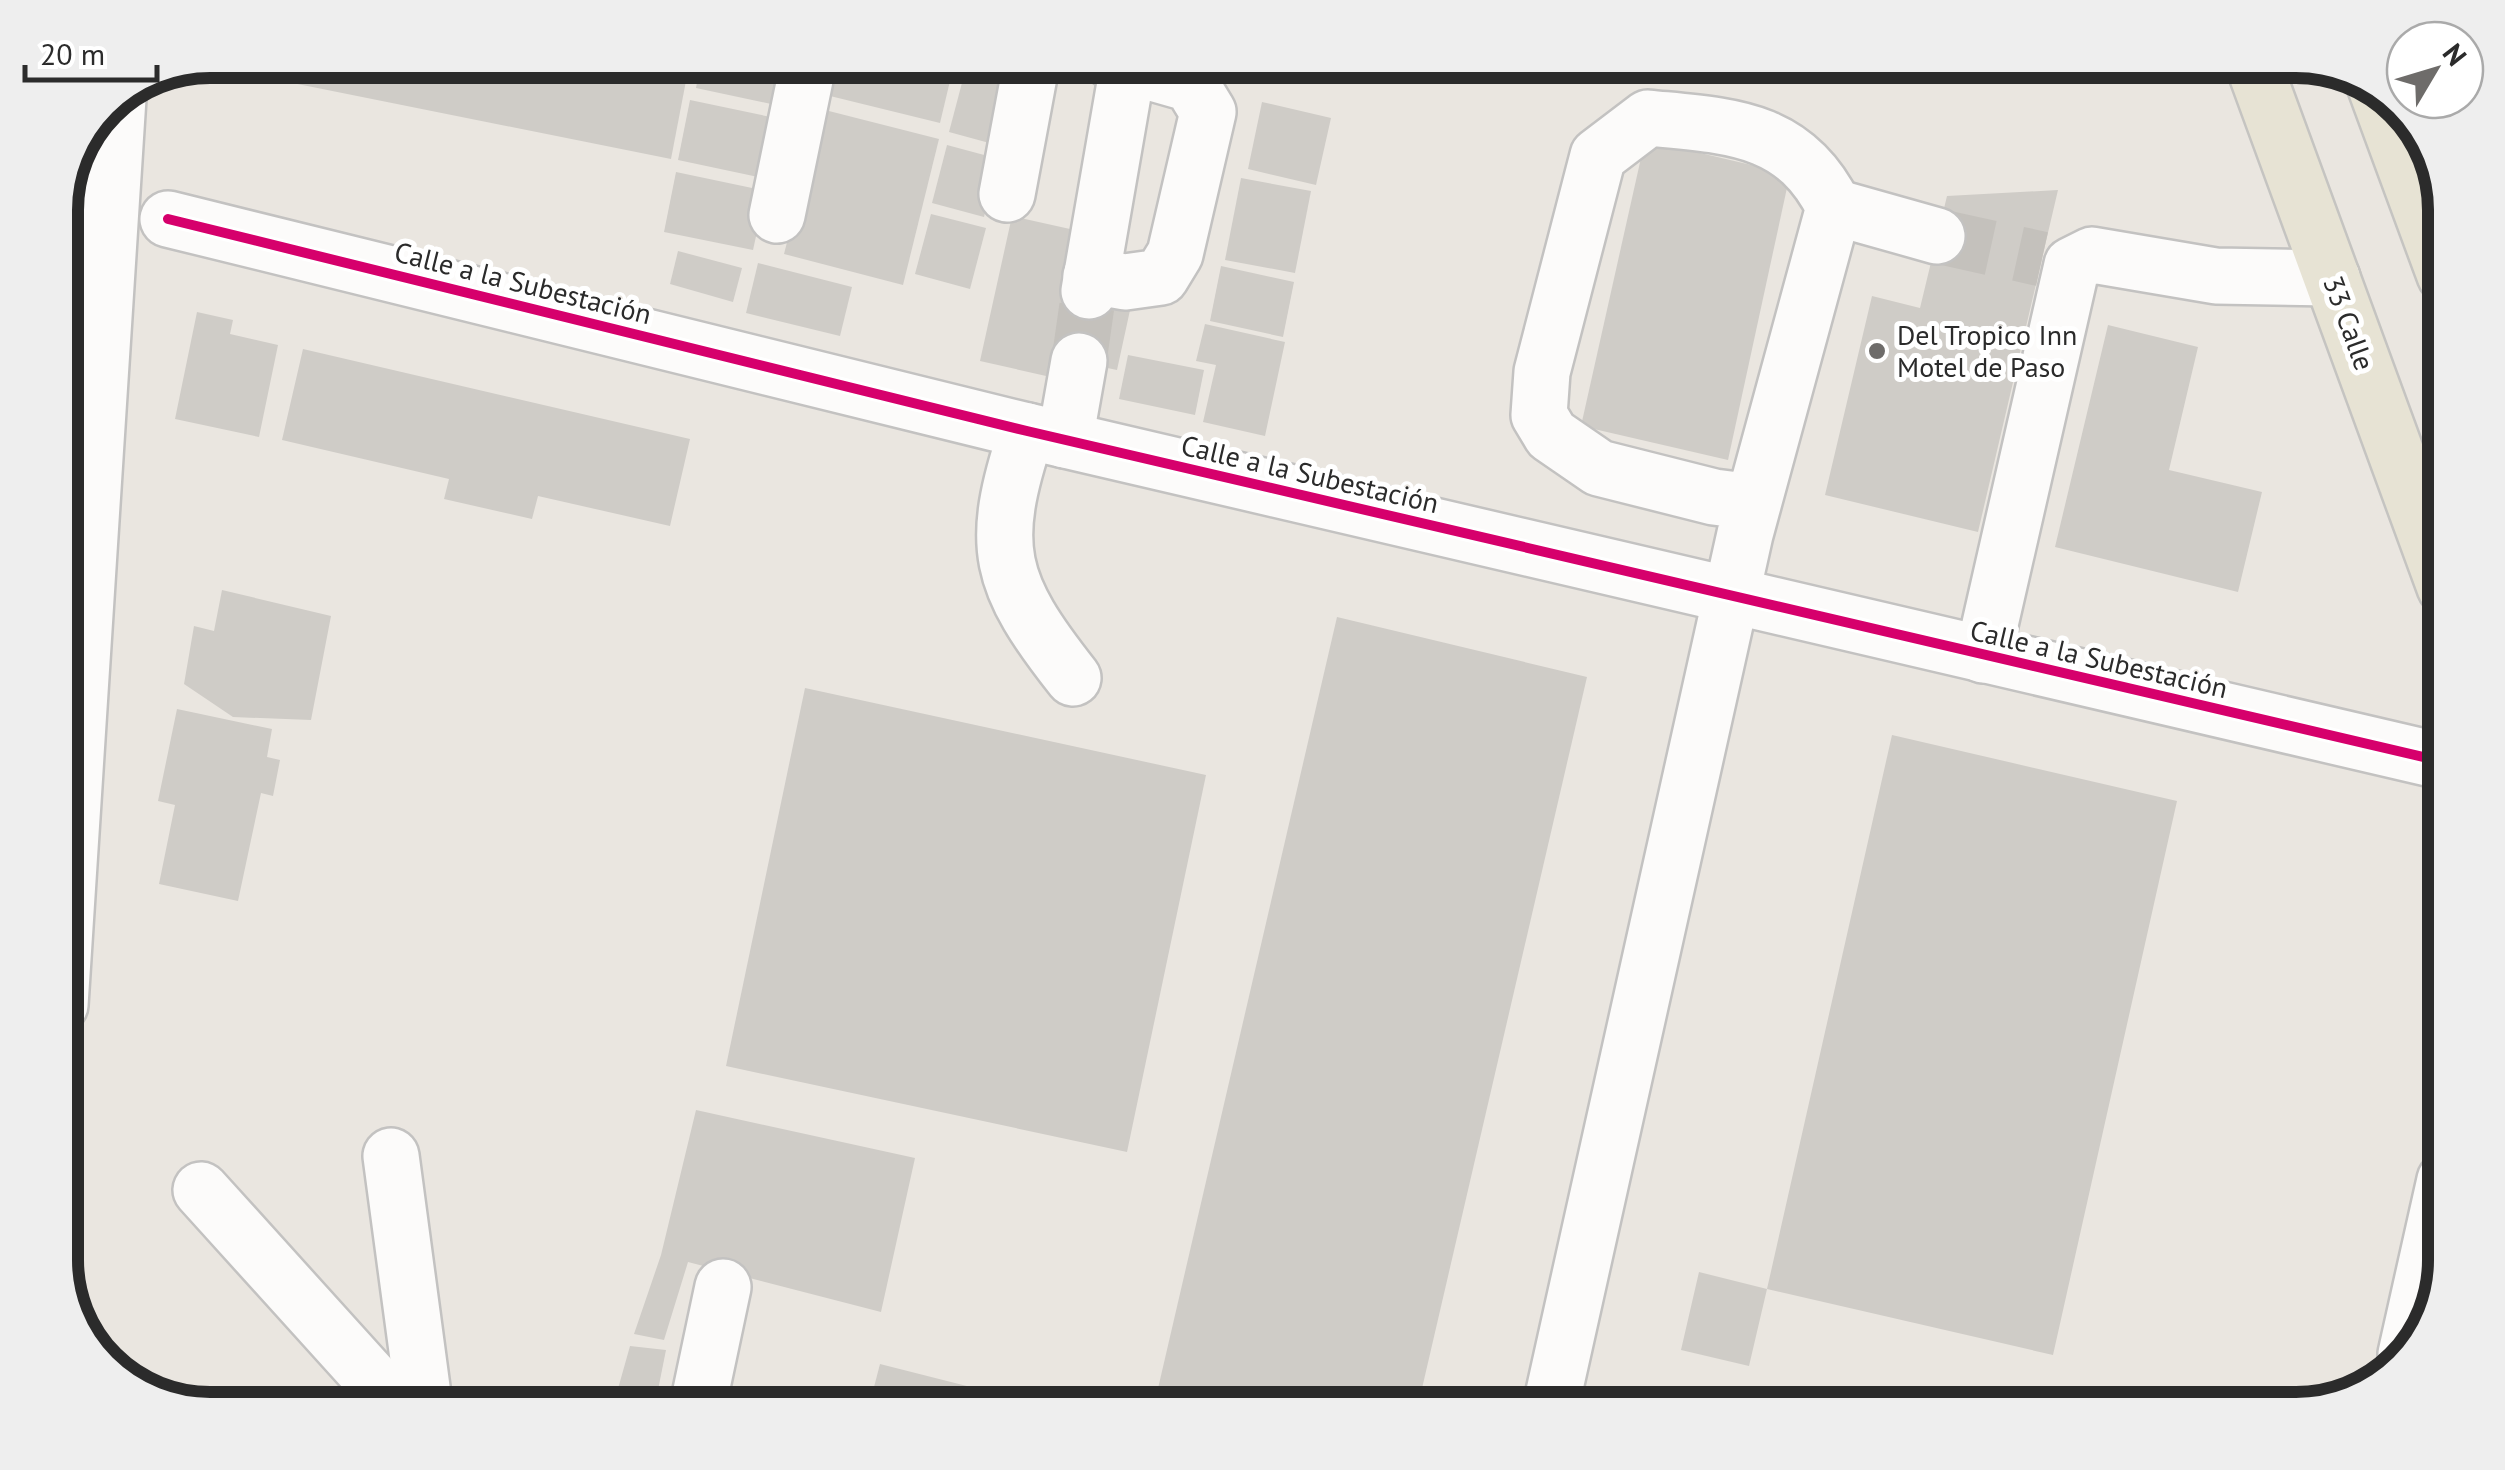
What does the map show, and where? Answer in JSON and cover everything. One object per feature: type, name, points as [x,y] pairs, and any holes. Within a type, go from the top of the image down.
[{"type":"main road","name":"33 Calle","points":[[2258,77],[2427,538]]},
{"type":"main road","points":[[2277,77],[2281,139]]},
{"type":"main road","points":[[2386,113],[2427,226]]},
{"type":"street","points":[[777,215],[805,77]]},
{"type":"street","points":[[1006,194],[1029,77]]},
{"type":"street","points":[[1117,77],[1090,284],[1161,277],[1175,254],[1208,112],[1191,84],[1167,77]]},
{"type":"street","points":[[78,724],[117,116]]},
{"type":"street","points":[[1554,1392],[1753,502],[1834,207],[1820,178],[1790,149],[1733,126],[1648,118],[1598,156],[1542,372],[1538,415],[1551,435],[1599,468],[1714,497],[1753,502]]},
{"type":"street","points":[[1834,207],[1937,236]]},
{"type":"street","name":"Calle a la Subestación","points":[[168,219],[1046,436],[2428,758]]},
{"type":"street","points":[[1983,655],[2057,262],[2092,256],[2216,276],[2332,278]]},
{"type":"street","points":[[1072,678],[1043,640],[1012,586],[1002,524],[1079,362]]},
{"type":"street","points":[[392,1156],[423,1392]]},
{"type":"street","points":[[201,1190],[384,1392]]},
{"type":"street","points":[[2414,1317],[2428,1256]]},
{"type":"street","points":[[701,1392],[723,1288]]},
{"type":"building","points":[[263,77],[687,77],[671,159]]},
{"type":"building","points":[[698,77],[791,77],[785,107],[696,88]]},
{"type":"building","points":[[830,77],[951,77],[940,123],[826,95]]},
{"type":"building","points":[[964,77],[1023,77],[1004,147],[949,132]]},
{"type":"building","points":[[690,100],[780,119],[767,179],[678,160]]},
{"type":"building","points":[[1262,102],[1331,118],[1316,185],[1248,169]]},
{"type":"building","points":[[821,109],[939,139],[903,285],[784,254]]},
{"type":"building","points":[[1645,140],[1790,174],[1728,460],[1581,426]]},
{"type":"building","points":[[947,145],[999,159],[984,217],[932,203]]},
{"type":"building","points":[[676,172],[766,191],[753,250],[664,232]]},
{"type":"building","points":[[1241,178],[1311,191],[1295,273],[1225,260]]},
{"type":"building","points":[[2058,190],[1978,532],[1825,495],[1872,296],[1920,308],[1947,196]]},
{"type":"building","points":[[931,214],[986,228],[970,289],[915,274]]},
{"type":"building","points":[[1012,216],[1079,231],[1132,301],[1117,370],[1060,358],[1055,378],[980,361]]},
{"type":"building","points":[[678,251],[742,268],[733,302],[670,284]]},
{"type":"building","points":[[758,263],[852,287],[840,336],[746,313]]},
{"type":"building","points":[[1221,266],[1294,282],[1283,337],[1210,321]]},
{"type":"building","points":[[197,312],[233,320],[230,334],[278,345],[259,437],[175,419]]},
{"type":"building","points":[[1205,324],[1285,342],[1265,436],[1203,422],[1216,365],[1196,361]]},
{"type":"building","points":[[2108,325],[2198,347],[2169,470],[2262,492],[2238,592],[2055,547]]},
{"type":"building","points":[[303,349],[690,439],[670,526],[538,496],[532,519],[444,499],[449,479],[282,440]]},
{"type":"building","points":[[1128,355],[1204,370],[1195,415],[1119,399]]},
{"type":"building","points":[[222,590],[331,616],[311,720],[233,717],[184,684],[194,626],[214,631]]},
{"type":"building","points":[[1337,617],[1587,677],[1421,1392],[1157,1392]]},
{"type":"building","points":[[805,688],[1206,775],[1127,1152],[726,1066]]},
{"type":"building","points":[[177,709],[272,729],[267,757],[280,760],[273,796],[261,793],[238,901],[159,884],[175,805],[158,801]]},
{"type":"building","points":[[1892,735],[2177,801],[2053,1355],[1767,1289]]},
{"type":"building","points":[[696,1110],[915,1158],[881,1312],[688,1262],[664,1340],[634,1334],[661,1255]]},
{"type":"building","points":[[1699,1272],[1767,1289],[1749,1366],[1681,1350]]},
{"type":"building","points":[[630,1346],[666,1350],[658,1392],[617,1392]]},
{"type":"building","points":[[880,1364],[990,1392],[873,1392]]},
{"type":"tunnel","points":[[1937,236],[2042,259]]},
{"type":"tunnel","points":[[1079,361],[1089,291]]},
{"type":"cycle path","points":[[168,219],[1027,431],[2428,758]]},
{"type":"place","name":"Del Tropico Inn Motel de Paso","points":[[1877,351]]}]
